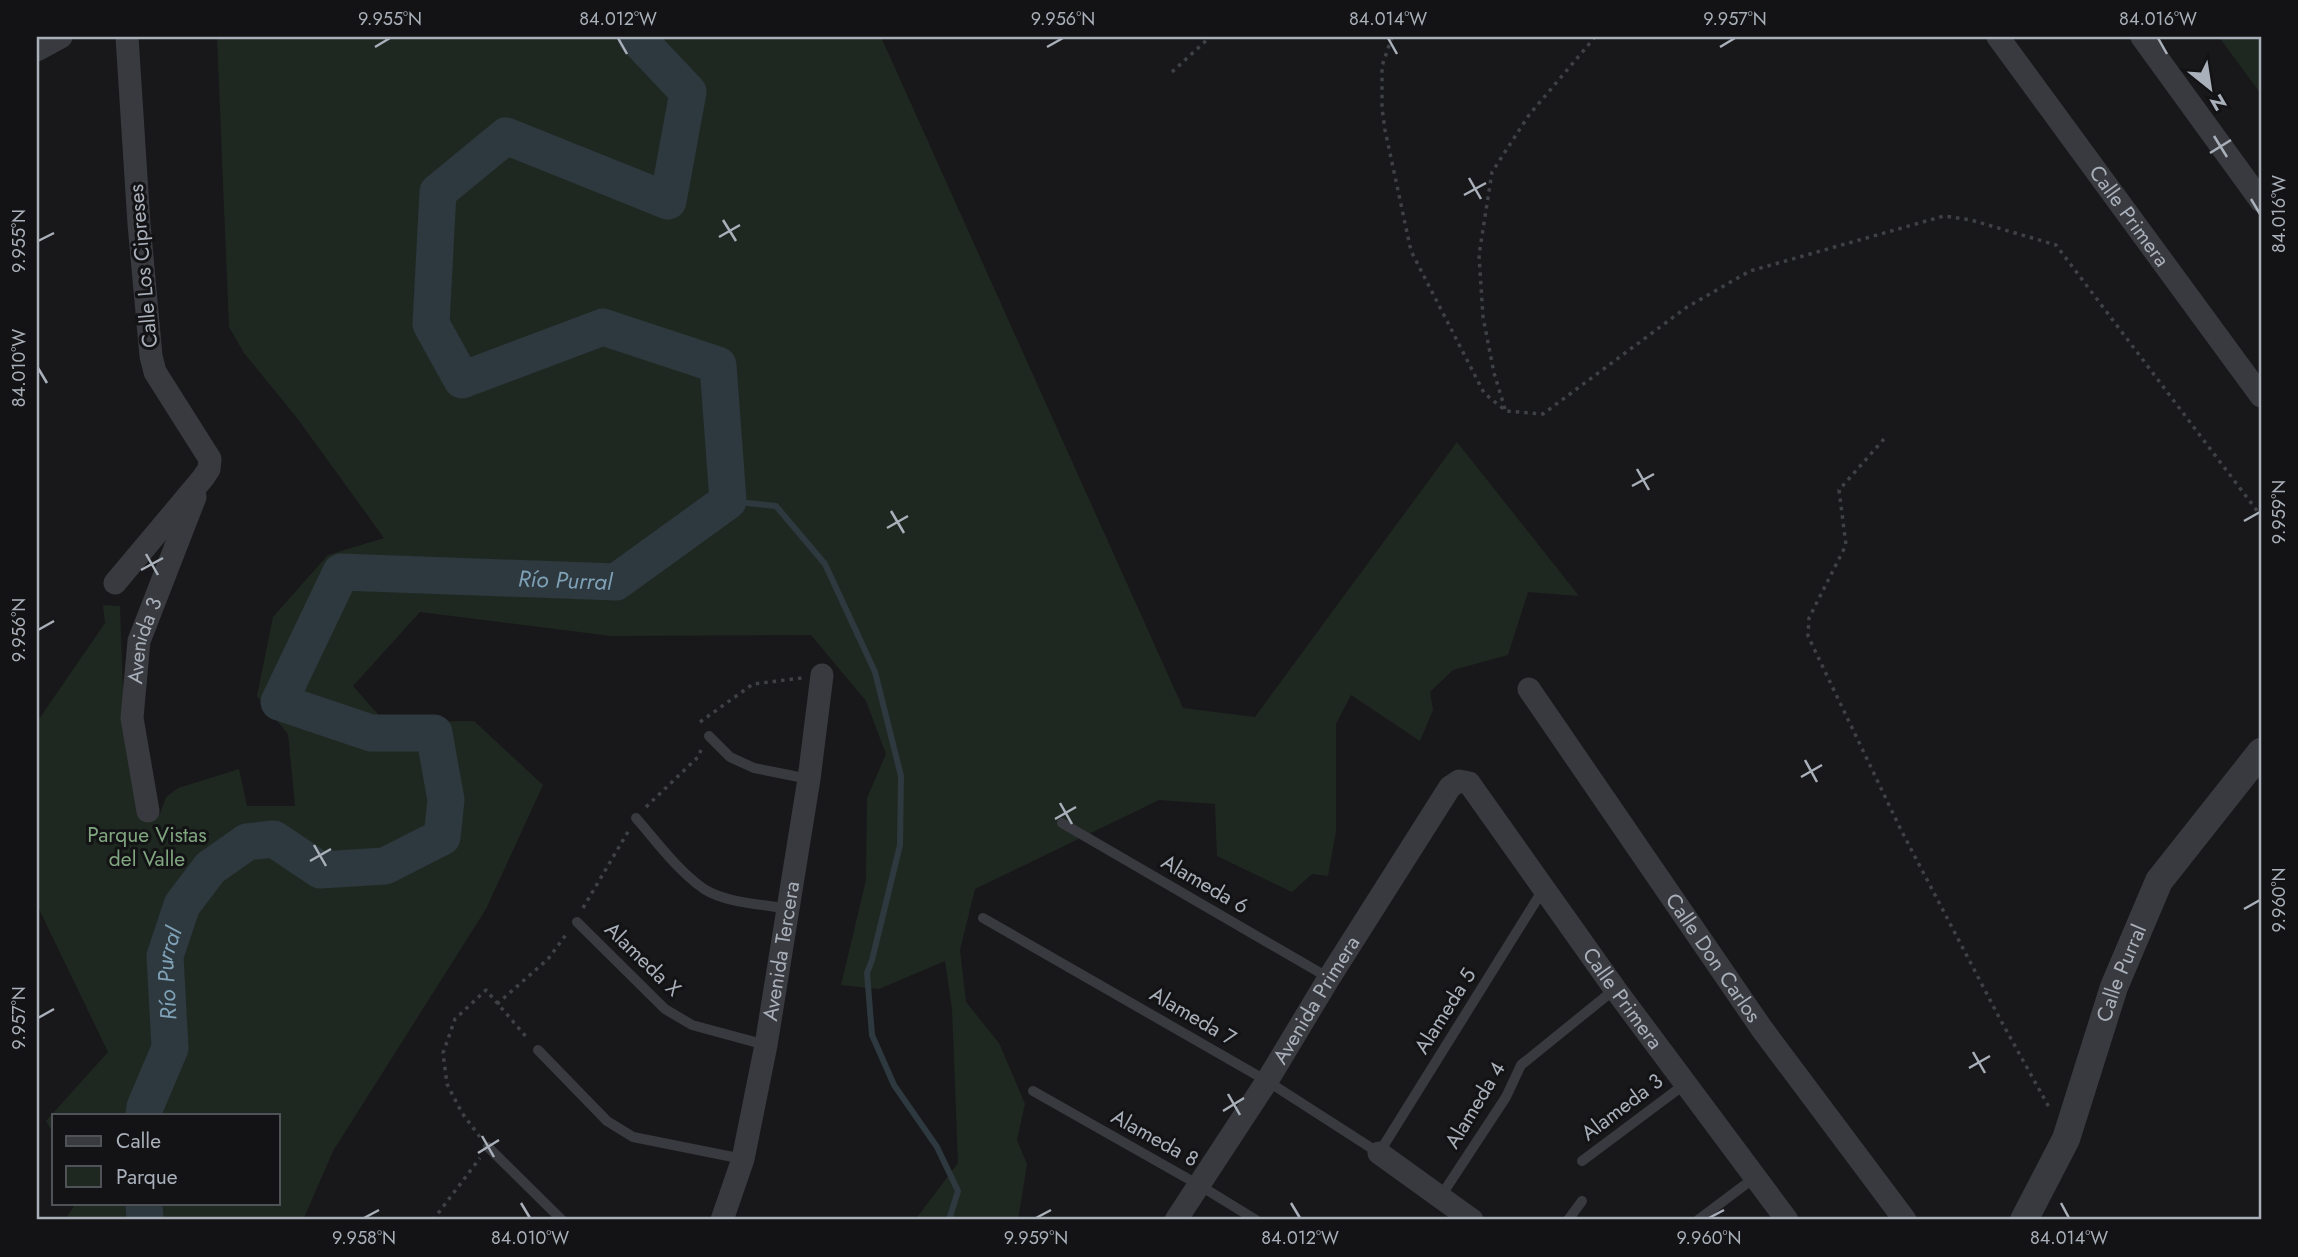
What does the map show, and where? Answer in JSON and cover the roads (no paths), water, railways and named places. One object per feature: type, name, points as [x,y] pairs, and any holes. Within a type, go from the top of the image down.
[{"type":"street","points":[[37,50],[61,37]]},
{"type":"street","name":"Calle Los Cipreses","points":[[127,37],[151,356],[155,372],[210,459],[209,469],[203,478]]},
{"type":"street","points":[[2142,37],[2261,201]]},
{"type":"street","name":"Calle Primera","points":[[2006,40],[2261,396]]},
{"type":"street","points":[[115,583],[203,478]]},
{"type":"street","name":"Avenida 3","points":[[148,811],[132,718],[139,641],[203,478]]},
{"type":"street","name":"Avenida Tercera","points":[[722,1220],[743,1159],[766,1045],[809,779],[822,675]]},
{"type":"street","name":"Calle Don Carlos","points":[[1529,689],[1762,1028],[1905,1220]]},
{"type":"street","name":"Calle Purral","points":[[2024,1220],[2066,1139],[2114,986],[2159,881],[2261,752]]},
{"type":"street","name":"Calle Primera","points":[[1459,781],[1469,783],[1615,989],[1787,1220]]},
{"type":"street","name":"Avenida Primera","points":[[1176,1220],[1268,1082],[1329,978],[1450,787],[1459,781]]},
{"type":"street","points":[[1380,1153],[1472,1220]]},
{"type":"lane","points":[[709,736],[730,757],[754,768],[809,779]]},
{"type":"lane","points":[[636,818],[678,865],[705,890],[729,898],[788,909]]},
{"type":"lane","name":"Alameda 6","points":[[1062,823],[1329,978]]},
{"type":"lane","name":"Alameda 5","points":[[1380,1153],[1544,888]]},
{"type":"lane","name":"Alameda 7","points":[[983,918],[1268,1082],[1380,1153]]},
{"type":"lane","name":"Alameda X","points":[[576,922],[664,1009],[692,1026],[766,1045]]},
{"type":"lane","name":"Alameda 4","points":[[1441,1196],[1506,1097],[1521,1065],[1615,989]]},
{"type":"lane","points":[[538,1050],[607,1121],[633,1137],[743,1159]]},
{"type":"lane","name":"Alameda 3","points":[[1582,1161],[1685,1084]]},
{"type":"lane","name":"Alameda 8","points":[[1033,1091],[1256,1220]]},
{"type":"lane","points":[[488,1147],[562,1220]]},
{"type":"lane","points":[[1698,1220],[1754,1178]]},
{"type":"lane","points":[[1569,1220],[1582,1201]]},
{"type":"waterway","name":"Río Purral","points":[[144,1114],[170,1048],[165,956],[182,905],[210,868],[247,842],[274,839],[320,870],[385,866],[442,837],[446,800],[434,733],[371,733],[279,702],[341,572],[616,582],[728,501],[718,365],[603,327],[462,380],[431,324],[438,192],[506,136],[668,201],[688,92],[636,37]]},
{"type":"waterway","points":[[728,501],[776,506],[825,564],[875,672],[901,776],[900,845],[867,973],[872,1035],[894,1085],[937,1147],[958,1191],[949,1220]]},
{"type":"waterway","name":"Río Purral","points":[[144,1204],[145,1220]]},
{"type":"park label","name":"Parque Vistas del Valle","points":[[147,847]]}]
